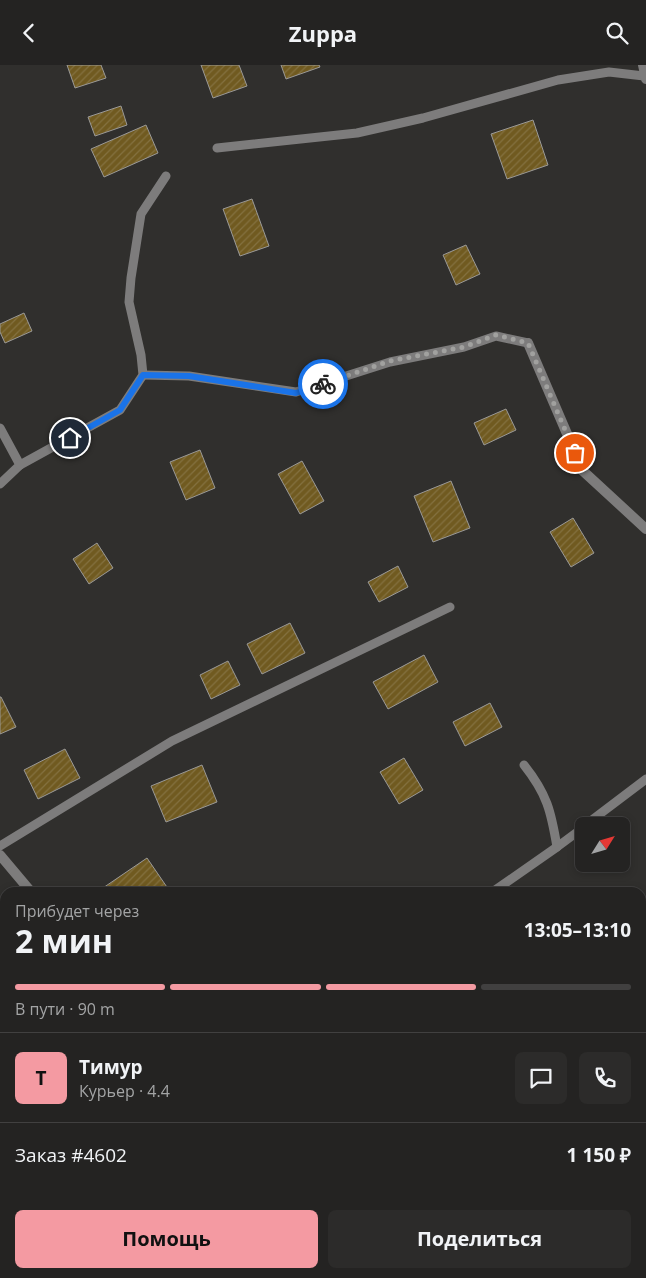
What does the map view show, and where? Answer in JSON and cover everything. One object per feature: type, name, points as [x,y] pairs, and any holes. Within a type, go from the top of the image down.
[{"type":"street","points":[[643,65],[645,77]]},
{"type":"street","points":[[528,343],[583,471],[646,529]]},
{"type":"street","points":[[0,855],[27,887]]},
{"type":"lane","points":[[217,148],[357,133],[423,118],[558,80],[609,72],[645,77]]},
{"type":"lane","points":[[0,484],[20,465],[120,410],[143,375],[141,355],[128,302],[140,214],[166,176]]},
{"type":"lane","points":[[143,375],[189,376],[296,393],[390,361],[464,347],[496,335],[528,343]]},
{"type":"lane","points":[[0,428],[20,465]]},
{"type":"lane","points":[[0,847],[172,741],[450,607]]},
{"type":"lane","points":[[524,765],[538,783],[551,811],[557,847]]},
{"type":"lane","points":[[596,817],[646,779]]},
{"type":"lane","points":[[500,887],[575,833]]},
{"type":"building","points":[[67,65],[101,65],[106,78],[75,88]]},
{"type":"building","points":[[201,65],[239,65],[247,86],[213,98]]},
{"type":"building","points":[[281,65],[319,65],[320,67],[286,79]]},
{"type":"building","points":[[121,106],[127,125],[95,136],[88,117]]},
{"type":"building","points":[[533,120],[548,165],[507,179],[491,134]]},
{"type":"building","points":[[146,125],[158,153],[104,177],[91,149]]},
{"type":"building","points":[[252,199],[269,246],[240,256],[223,209]]},
{"type":"building","points":[[466,245],[480,274],[456,285],[443,255]]},
{"type":"building","points":[[24,313],[32,331],[5,343],[0,332],[0,324]]},
{"type":"building","points":[[506,409],[516,430],[484,445],[474,423]]},
{"type":"building","points":[[200,450],[215,488],[186,500],[170,462]]},
{"type":"building","points":[[302,461],[324,501],[300,514],[278,474]]},
{"type":"building","points":[[451,481],[470,528],[433,542],[414,496]]},
{"type":"building","points":[[573,518],[594,553],[571,567],[550,532]]},
{"type":"building","points":[[97,543],[113,568],[89,584],[73,559]]},
{"type":"building","points":[[398,566],[408,587],[379,602],[368,582]]},
{"type":"building","points":[[290,623],[305,653],[262,674],[247,644]]},
{"type":"building","points":[[424,655],[438,682],[388,709],[373,682]]},
{"type":"building","points":[[228,661],[240,685],[211,699],[200,675]]},
{"type":"building","points":[[0,697],[16,727],[0,734]]},
{"type":"building","points":[[490,703],[502,727],[465,746],[453,722]]},
{"type":"building","points":[[65,749],[80,778],[38,799],[24,770]]},
{"type":"building","points":[[404,758],[423,790],[399,804],[380,772]]},
{"type":"building","points":[[202,765],[217,802],[166,822],[151,786]]},
{"type":"building","points":[[147,858],[167,887],[104,887]]},
{"type":"way so far","points":[[323,384],[390,361],[464,347],[496,335],[528,343],[575,453]]},
{"type":"route","points":[[70,438],[120,410],[143,375],[189,376],[296,393],[323,384]]}]
